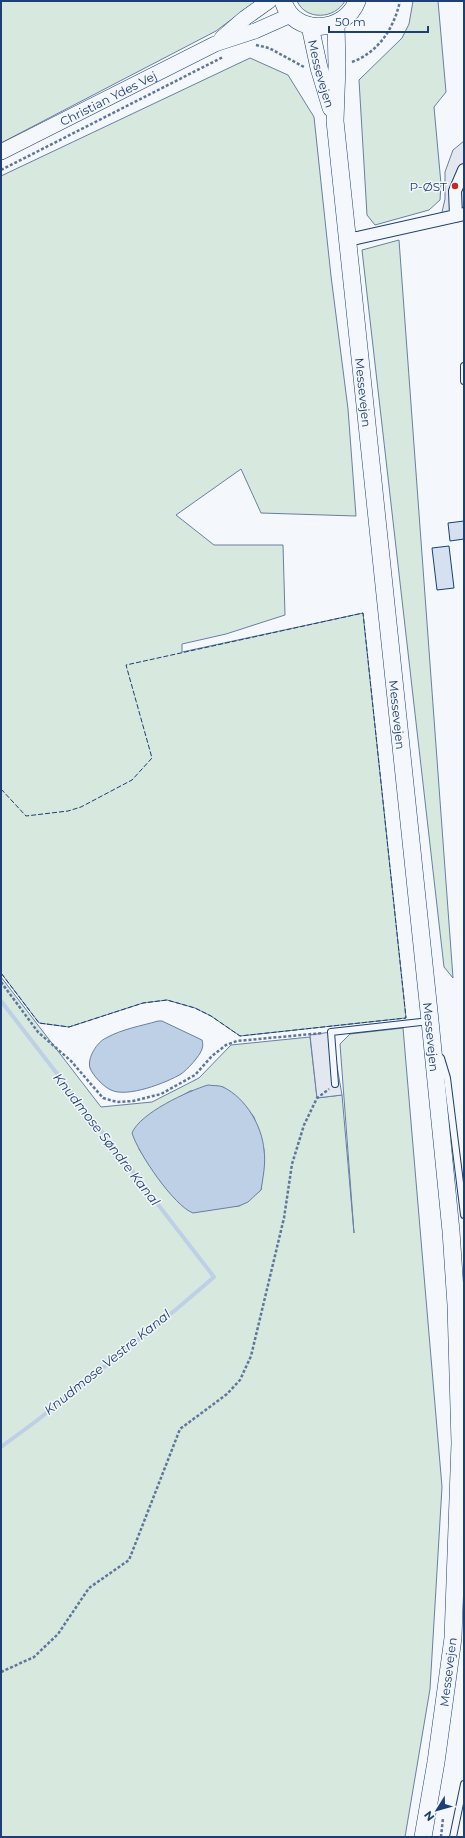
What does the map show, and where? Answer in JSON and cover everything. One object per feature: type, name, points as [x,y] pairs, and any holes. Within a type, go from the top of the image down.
[{"type":"main road","points":[[287,8],[300,22],[310,26],[324,27],[336,24],[346,17],[354,8],[357,1]]},
{"type":"main road","name":"Messevejen","points":[[336,24],[337,66],[335,121],[430,1021],[456,1298],[460,1443],[453,1638],[436,1762],[423,1837]]},
{"type":"main road","name":"Messevejen","points":[[310,26],[319,68],[335,121]]},
{"type":"street","name":"Christian Ydes Vej","points":[[215,44],[245,18],[269,1]]},
{"type":"street","name":"Christian Ydes Vej","points":[[1,152],[215,44],[255,30],[287,8]]},
{"type":"street","points":[[347,238],[357,238],[460,215],[456,191],[464,170]]},
{"type":"lane","points":[[464,366],[464,381]]},
{"type":"lane","points":[[335,1084],[330,1032],[430,1021],[447,1078],[464,1215]]},
{"type":"lane","points":[[460,1443],[464,1424]]},
{"type":"lane","points":[[454,1837],[464,1784]]},
{"type":"path","points":[[347,64],[375,49],[389,32],[397,15],[400,1]]},
{"type":"path","points":[[254,45],[269,48],[306,68]]},
{"type":"path","points":[[1,170],[230,54]]},
{"type":"path","points":[[1,982],[38,1032],[71,1061],[103,1098],[117,1102],[133,1101],[161,1094],[195,1075],[216,1052],[226,1045],[237,1041],[330,1032]]},
{"type":"path","points":[[1,1672],[34,1657],[58,1634],[89,1588],[130,1560],[180,1429],[227,1394],[240,1380],[251,1356],[284,1218],[292,1164],[304,1125],[317,1098],[335,1084]]},
{"type":"shaded area","points":[[1,1],[256,1],[216,31],[1,143]]},
{"type":"shaded area","points":[[297,1],[345,1],[335,11],[328,14],[314,15],[307,12]]},
{"type":"shaded area","points":[[413,1],[438,1],[446,92],[434,107],[441,184],[440,200],[429,210],[375,225],[367,215],[359,80],[402,38],[409,24]]},
{"type":"shaded area","points":[[250,58],[288,75],[314,117],[331,276],[348,409],[356,516],[261,513],[241,469],[176,515],[214,545],[283,545],[285,615],[226,634],[182,644],[182,652],[363,613],[406,1018],[240,1036],[211,1016],[195,1008],[167,1000],[143,1003],[69,1027],[39,1023],[1,973],[1,176]]},
{"type":"shaded area","name":"P-ØST","points":[[464,141],[464,216],[439,225],[445,199],[445,172],[453,150]]},
{"type":"shaded area","points":[[399,240],[453,978],[444,967],[362,250]]},
{"type":"shaded area","points":[[1,977],[101,1107],[152,1102],[199,1078],[231,1045],[310,1037],[317,1098],[342,1095],[354,1233],[340,1044],[350,1034],[403,1028],[442,1487],[430,1689],[405,1837],[1,1837]],"holes":[[[223,1087],[241,1101],[254,1117],[264,1150],[261,1190],[239,1206],[231,1206],[159,1179],[139,1149],[141,1121],[190,1091]]]},
{"type":"shaded area","points":[[331,1032],[342,1095],[317,1098],[310,1035]]},
{"type":"water","points":[[162,1021],[202,1040],[202,1049],[199,1055],[184,1072],[174,1078],[156,1085],[127,1092],[118,1092],[108,1089],[96,1078],[90,1068],[89,1064],[91,1055],[96,1047],[103,1040],[118,1032]]},
{"type":"water","points":[[208,1085],[221,1086],[239,1098],[246,1105],[256,1122],[263,1141],[265,1155],[264,1170],[261,1190],[248,1202],[239,1206],[193,1213],[185,1208],[167,1190],[141,1153],[132,1133],[144,1118],[154,1111],[189,1092]]},
{"type":"building","points":[[464,521],[464,539],[450,541],[448,523]]},
{"type":"building","points":[[449,546],[454,588],[437,590],[432,548]]},
{"type":"waterway","name":"Knudmose Søndre Kanal","points":[[1,1001],[214,1277],[179,1307],[35,1422],[1,1447]]},
{"type":"fence","points":[[1,789],[26,816],[68,811],[81,807],[132,780],[152,758],[126,665],[363,613],[406,1018],[240,1036],[211,1016],[195,1008],[167,1000],[143,1003],[69,1027],[39,1023],[1,973]]},
{"type":"place","name":"P-ØST","points":[[455,186]]},
{"type":"water label","name":"Knudmose Vestre Kanal","points":[[107,1362]]}]
